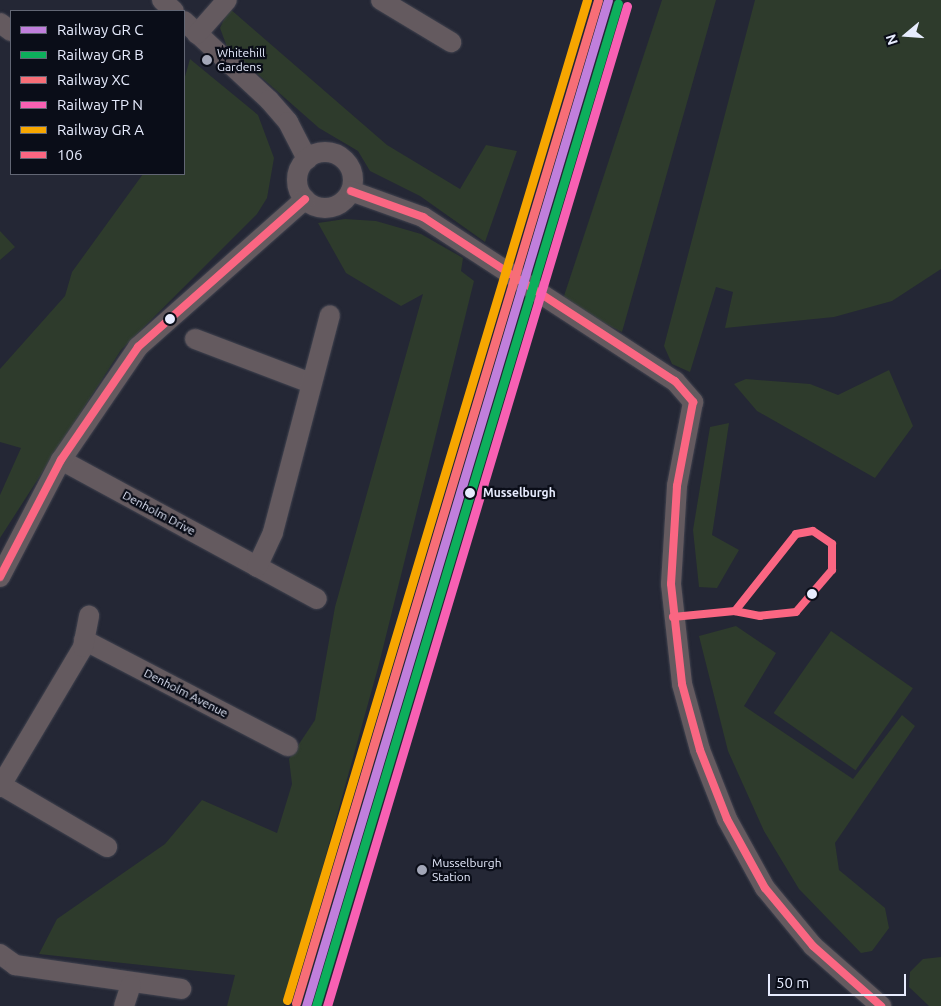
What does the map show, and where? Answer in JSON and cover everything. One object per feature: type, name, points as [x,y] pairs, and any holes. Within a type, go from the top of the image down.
[{"type":"street","points":[[162,0],[173,10]]},
{"type":"street","points":[[227,0],[190,28],[269,100],[288,122],[307,159]]},
{"type":"street","points":[[381,0],[452,42]]},
{"type":"street","points":[[0,23],[10,31]]},
{"type":"street","points":[[324,152],[341,157],[352,172],[351,191],[330,207],[305,199],[297,178],[307,159],[324,152]]},
{"type":"street","points":[[351,191],[423,217],[490,263],[675,381],[693,402],[677,486],[671,584],[681,676],[700,750],[727,819],[765,888],[813,946],[881,1006]]},
{"type":"street","points":[[0,577],[61,460],[138,347],[305,199]]},
{"type":"street","points":[[258,566],[274,532],[330,315]]},
{"type":"street","points":[[196,339],[311,383]]},
{"type":"street","name":"Denholm Drive","points":[[61,460],[317,599]]},
{"type":"street","points":[[89,616],[84,640],[1,786],[107,847]]},
{"type":"street","name":"Denholm Avenue","points":[[84,640],[288,746]]},
{"type":"street","points":[[0,954],[15,965],[131,985],[181,989]]},
{"type":"street","points":[[124,1006],[131,985]]},
{"type":"green space","points":[[662,0],[716,0],[622,332],[562,302]]},
{"type":"green space","points":[[755,0],[941,0],[941,269],[892,301],[834,317],[725,328],[733,292],[716,287],[690,372],[672,364],[664,346]]},
{"type":"green space","points":[[229,8],[387,145],[460,189],[486,145],[517,151],[485,242],[420,196],[370,171],[358,151],[319,128],[227,47],[220,28]]},
{"type":"green space","points":[[190,59],[258,115],[274,158],[267,198],[257,214],[121,350],[0,538],[0,495],[21,448],[0,442],[0,369],[65,296],[72,272],[142,175],[185,175],[185,76]]},
{"type":"green space","points":[[345,219],[376,221],[421,234],[463,258],[461,271],[474,281],[379,664],[284,1006],[227,1006],[235,975],[39,954],[57,919],[165,844],[202,800],[277,833],[292,784],[289,759],[315,720],[335,607],[423,294],[401,306],[346,273],[318,223]]},
{"type":"green space","points":[[0,231],[15,247],[0,260]]},
{"type":"green space","points":[[889,370],[913,426],[875,478],[757,411],[734,384],[746,379],[810,384],[838,395]]},
{"type":"green space","points":[[729,423],[712,535],[739,550],[717,588],[699,587],[693,530],[710,427]]},
{"type":"green space","points":[[736,626],[776,653],[744,706],[853,779],[902,715],[915,726],[835,843],[839,870],[885,908],[889,928],[872,951],[861,953],[799,889],[764,831],[728,751],[699,636]]},
{"type":"green space","points":[[831,631],[913,688],[856,770],[774,713]]},
{"type":"green space","points":[[941,957],[941,1006],[929,1006],[909,987],[910,972],[923,959]]},
{"type":"transit line","points":[[287,1000],[587,0]]},
{"type":"transit line","points":[[306,1006],[608,0]]},
{"type":"transit line","points":[[316,1006],[618,3]]},
{"type":"transit line","points":[[327,1006],[627,6]]},
{"type":"transit line","name":"106","points":[[351,191],[423,217],[675,381],[693,402]]},
{"type":"transit line","name":"106","points":[[0,577],[61,460],[138,347],[305,199]]},
{"type":"transit line","name":"106","points":[[693,402],[677,486],[671,584],[682,684],[700,750],[727,819],[765,888],[813,946],[881,1006]]},
{"type":"transit line","name":"106","points":[[813,531],[832,544],[832,570],[796,612],[760,616],[735,611],[796,534],[813,531]]},
{"type":"transit line","name":"106","points":[[673,617],[735,611]]},
{"type":"rail line","name":"XC","points":[[296,1003],[598,0]]},
{"type":"place","name":"Whitehill Gardens","points":[[207,60]]},
{"type":"place","name":"Musselburgh","points":[[470,493]]},
{"type":"place","name":"Musselburgh Station","points":[[422,870]]}]
